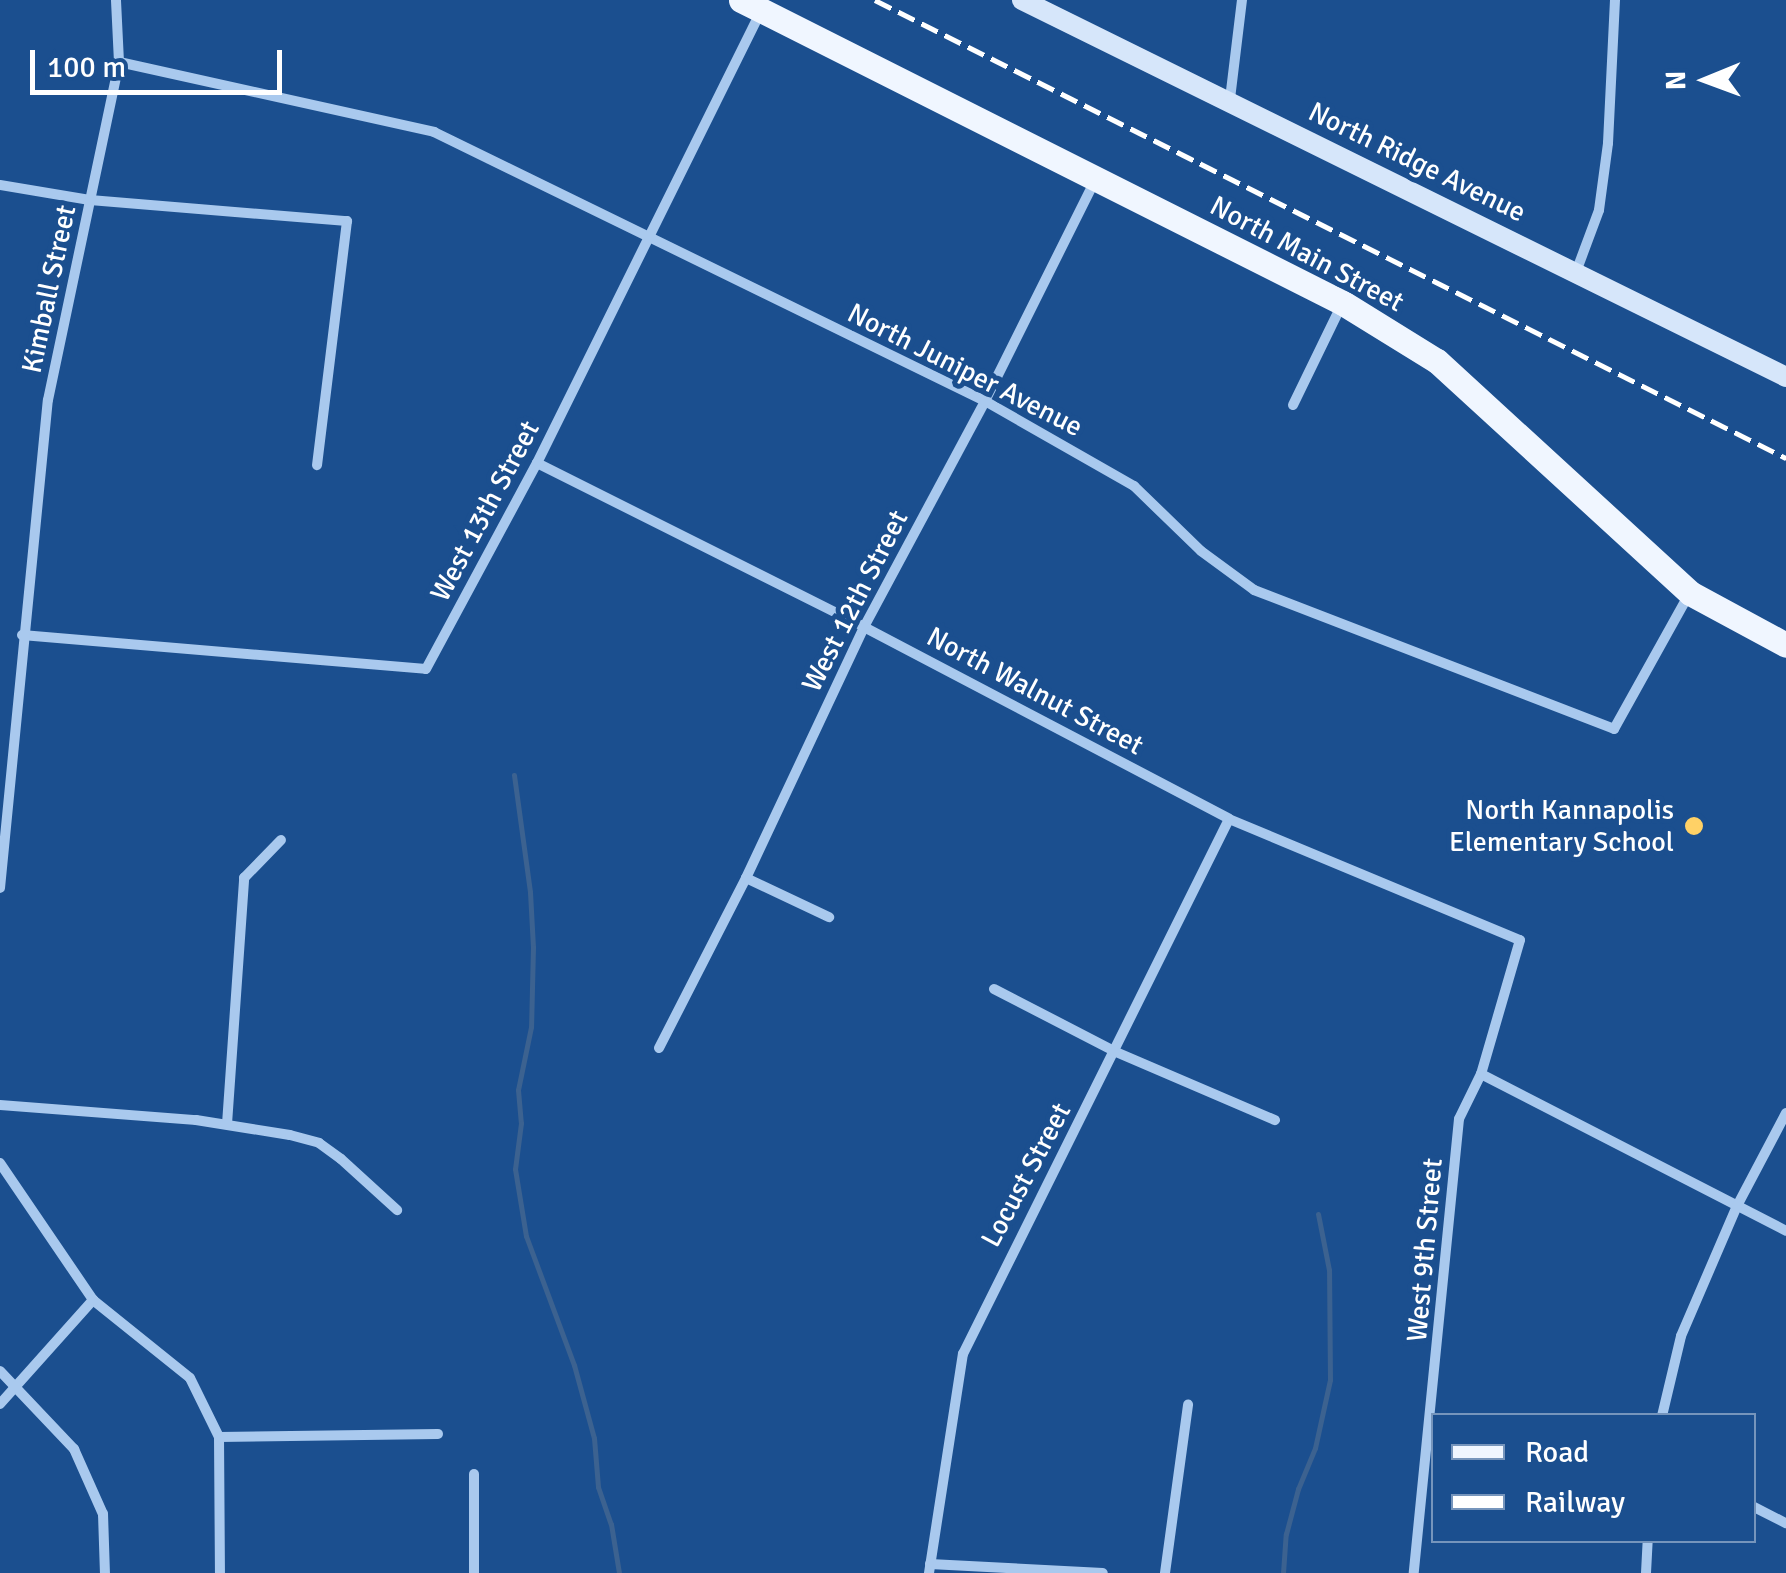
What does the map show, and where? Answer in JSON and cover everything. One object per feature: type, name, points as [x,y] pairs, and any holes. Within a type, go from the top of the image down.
[{"type":"main road","name":"North Main Street","points":[[752,5],[1343,303],[1437,361],[1690,593],[1786,644]]},
{"type":"street","name":"Kimball Street","points":[[0,887],[48,400],[119,62],[116,0]]},
{"type":"street","name":"North Ridge Avenue","points":[[1022,0],[1786,377]]},
{"type":"street","points":[[1230,100],[1242,0]]},
{"type":"street","points":[[1576,272],[1599,210],[1608,143],[1614,0]]},
{"type":"street","name":"West 13th Street","points":[[22,635],[426,669],[537,463],[650,236],[752,5]]},
{"type":"street","name":"North Juniper Avenue","points":[[119,62],[434,132],[985,401],[1134,486],[1201,551],[1254,590],[1614,729],[1690,593]]},
{"type":"street","name":"West 12th Street","points":[[659,1048],[746,878],[864,627],[985,401],[1096,177]]},
{"type":"street","points":[[0,185],[90,200],[347,221],[317,465]]},
{"type":"street","points":[[1293,405],[1343,303]]},
{"type":"street","name":"North Walnut Street","points":[[537,463],[864,627],[1229,818],[1520,940]]},
{"type":"street","name":"Locust Street","points":[[930,1568],[963,1354],[1229,818]]},
{"type":"street","points":[[227,1124],[244,878],[280,840]]},
{"type":"street","points":[[746,878],[829,917]]},
{"type":"street","name":"West 9th Street","points":[[1433,1412],[1459,1119],[1481,1074],[1520,940]]},
{"type":"street","points":[[994,989],[1116,1052],[1275,1120]]},
{"type":"street","points":[[1481,1074],[1786,1231]]},
{"type":"street","points":[[0,1106],[227,1124],[319,1143],[397,1210]]},
{"type":"street","points":[[1663,1413],[1681,1336],[1737,1206],[1786,1114]]},
{"type":"street","points":[[0,1163],[93,1300],[190,1378],[219,1437],[220,1573]]},
{"type":"street","points":[[0,1404],[93,1300]]},
{"type":"street","points":[[0,1371],[74,1449],[103,1514],[105,1573]]},
{"type":"street","points":[[1165,1573],[1188,1405]]},
{"type":"street","name":"West 9th Street","points":[[1414,1573],[1431,1429]]},
{"type":"street","points":[[219,1437],[438,1434]]},
{"type":"street","points":[[474,1474],[474,1573]]},
{"type":"street","points":[[1756,1508],[1786,1523]]},
{"type":"street","points":[[1646,1573],[1648,1543]]},
{"type":"street","points":[[930,1568],[1103,1573]]},
{"type":"waterway","points":[[514,775],[530,892],[533,947],[531,1027],[518,1090],[521,1123],[515,1169],[526,1236],[574,1365],[594,1438],[598,1487],[611,1524],[619,1573]]},
{"type":"waterway","points":[[1283,1573],[1286,1534],[1298,1489],[1315,1448],[1330,1380],[1329,1270],[1318,1214]]},
{"type":"railway","points":[[875,0],[1786,458]]},
{"type":"place","name":"North Kannapolis Elementary School","points":[[1694,826]]}]
